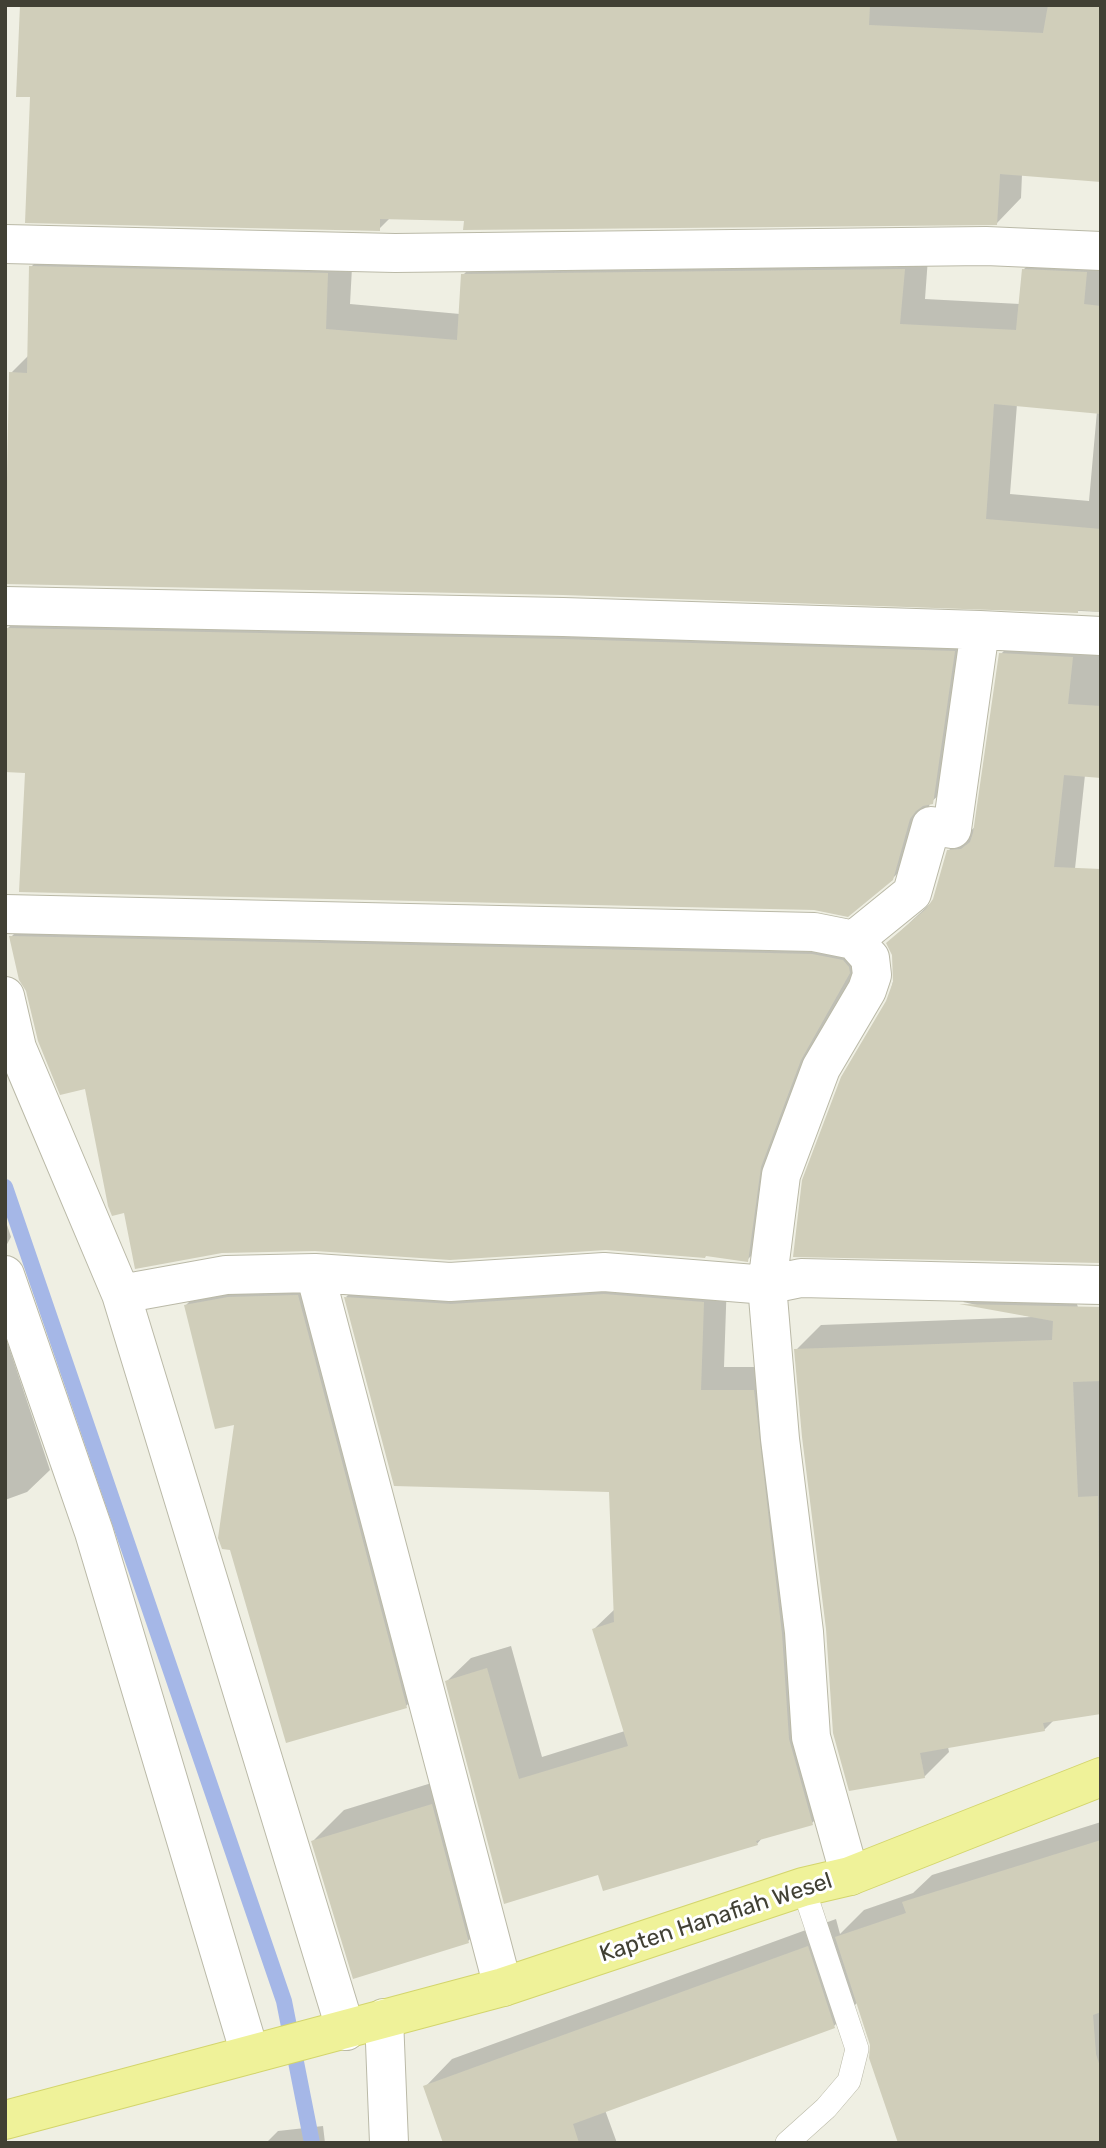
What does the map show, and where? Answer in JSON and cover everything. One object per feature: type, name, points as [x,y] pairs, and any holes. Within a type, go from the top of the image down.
[{"type":"main road","name":"Kapten Hanafiah Wesel","points":[[259,2052],[335,2034],[384,2018],[503,1987],[803,1887],[850,1875],[1101,1777]]},
{"type":"main road","points":[[5,2120],[259,2052]]},
{"type":"street","points":[[5,244],[395,253],[973,246],[1101,251]]},
{"type":"street","points":[[5,606],[563,617],[1101,636]]},
{"type":"street","points":[[854,940],[912,893],[932,826],[952,829],[980,630]]},
{"type":"street","points":[[5,914],[814,932],[854,940],[870,958],[872,975],[867,990],[821,1068],[781,1175],[767,1285],[780,1440],[804,1632],[811,1737],[850,1875]]},
{"type":"street","points":[[5,996],[17,1048],[121,1294],[335,2034]]},
{"type":"street","points":[[121,1294],[226,1275],[315,1273],[450,1282],[604,1272],[767,1285],[801,1279],[1101,1285]]},
{"type":"street","points":[[315,1273],[503,1987]]},
{"type":"street","points":[[5,1275],[94,1532],[259,2052]]},
{"type":"street","points":[[384,2018],[389,2143]]},
{"type":"lane","points":[[787,2143],[826,2108],[849,2081],[857,2049],[803,1887]]},
{"type":"building","points":[[20,5],[870,5],[869,25],[1043,33],[1048,5],[1101,5],[1101,182],[1000,174],[997,225],[463,230],[464,221],[380,219],[380,231],[25,223],[30,97],[16,97]]},
{"type":"building","points":[[29,266],[328,273],[326,329],[457,340],[461,274],[905,269],[900,324],[1016,330],[1022,269],[1087,272],[1084,304],[1101,306],[1101,414],[994,404],[986,519],[1101,529],[1101,612],[563,595],[5,584],[9,372],[27,373]]},
{"type":"building","points":[[5,628],[562,639],[955,651],[933,804],[923,806],[910,819],[893,880],[848,917],[814,910],[19,892],[25,773],[5,772]]},
{"type":"building","points":[[999,653],[1073,657],[1068,704],[1101,706],[1101,778],[1064,775],[1054,867],[1101,869],[1101,1263],[793,1257],[802,1180],[841,1077],[886,1001],[893,982],[892,955],[886,943],[926,909],[933,899],[947,850],[961,849],[970,842]]},
{"type":"building","points":[[9,936],[812,954],[843,960],[850,973],[801,1060],[761,1167],[748,1262],[706,1256],[606,1250],[450,1260],[315,1251],[222,1253],[135,1269],[124,1213],[112,1216],[108,1206],[85,1089],[60,1095],[38,1041]]},
{"type":"building","points":[[604,1294],[704,1302],[701,1390],[754,1390],[782,1634],[789,1739],[813,1825],[756,1841],[758,1845],[603,1891],[598,1875],[504,1904],[445,1681],[487,1668],[519,1779],[628,1746],[592,1629],[614,1622],[609,1492],[394,1486],[344,1297],[451,1304]]},
{"type":"building","points":[[298,1295],[407,1708],[286,1743],[230,1550],[222,1549],[218,1538],[234,1425],[215,1429],[184,1305],[228,1297]]},
{"type":"building","points":[[959,1304],[1101,1307],[1101,1381],[1073,1382],[1078,1497],[1098,1496],[1101,1714],[1043,1723],[1045,1731],[920,1753],[925,1778],[849,1791],[833,1733],[826,1629],[794,1349],[1052,1340],[1053,1321]]},
{"type":"building","points":[[432,1804],[469,1943],[353,1979],[311,1841]]},
{"type":"building","points":[[1101,1840],[1101,2012],[1093,2015],[1096,2054],[1101,2070],[1101,2143],[898,2143],[869,2058],[870,2045],[835,1937],[906,1913],[902,1902]]},
{"type":"building","points":[[808,1946],[835,2028],[573,2124],[579,2143],[443,2143],[423,2086]]},
{"type":"waterway","points":[[5,1187],[284,2001],[312,2143]]}]
